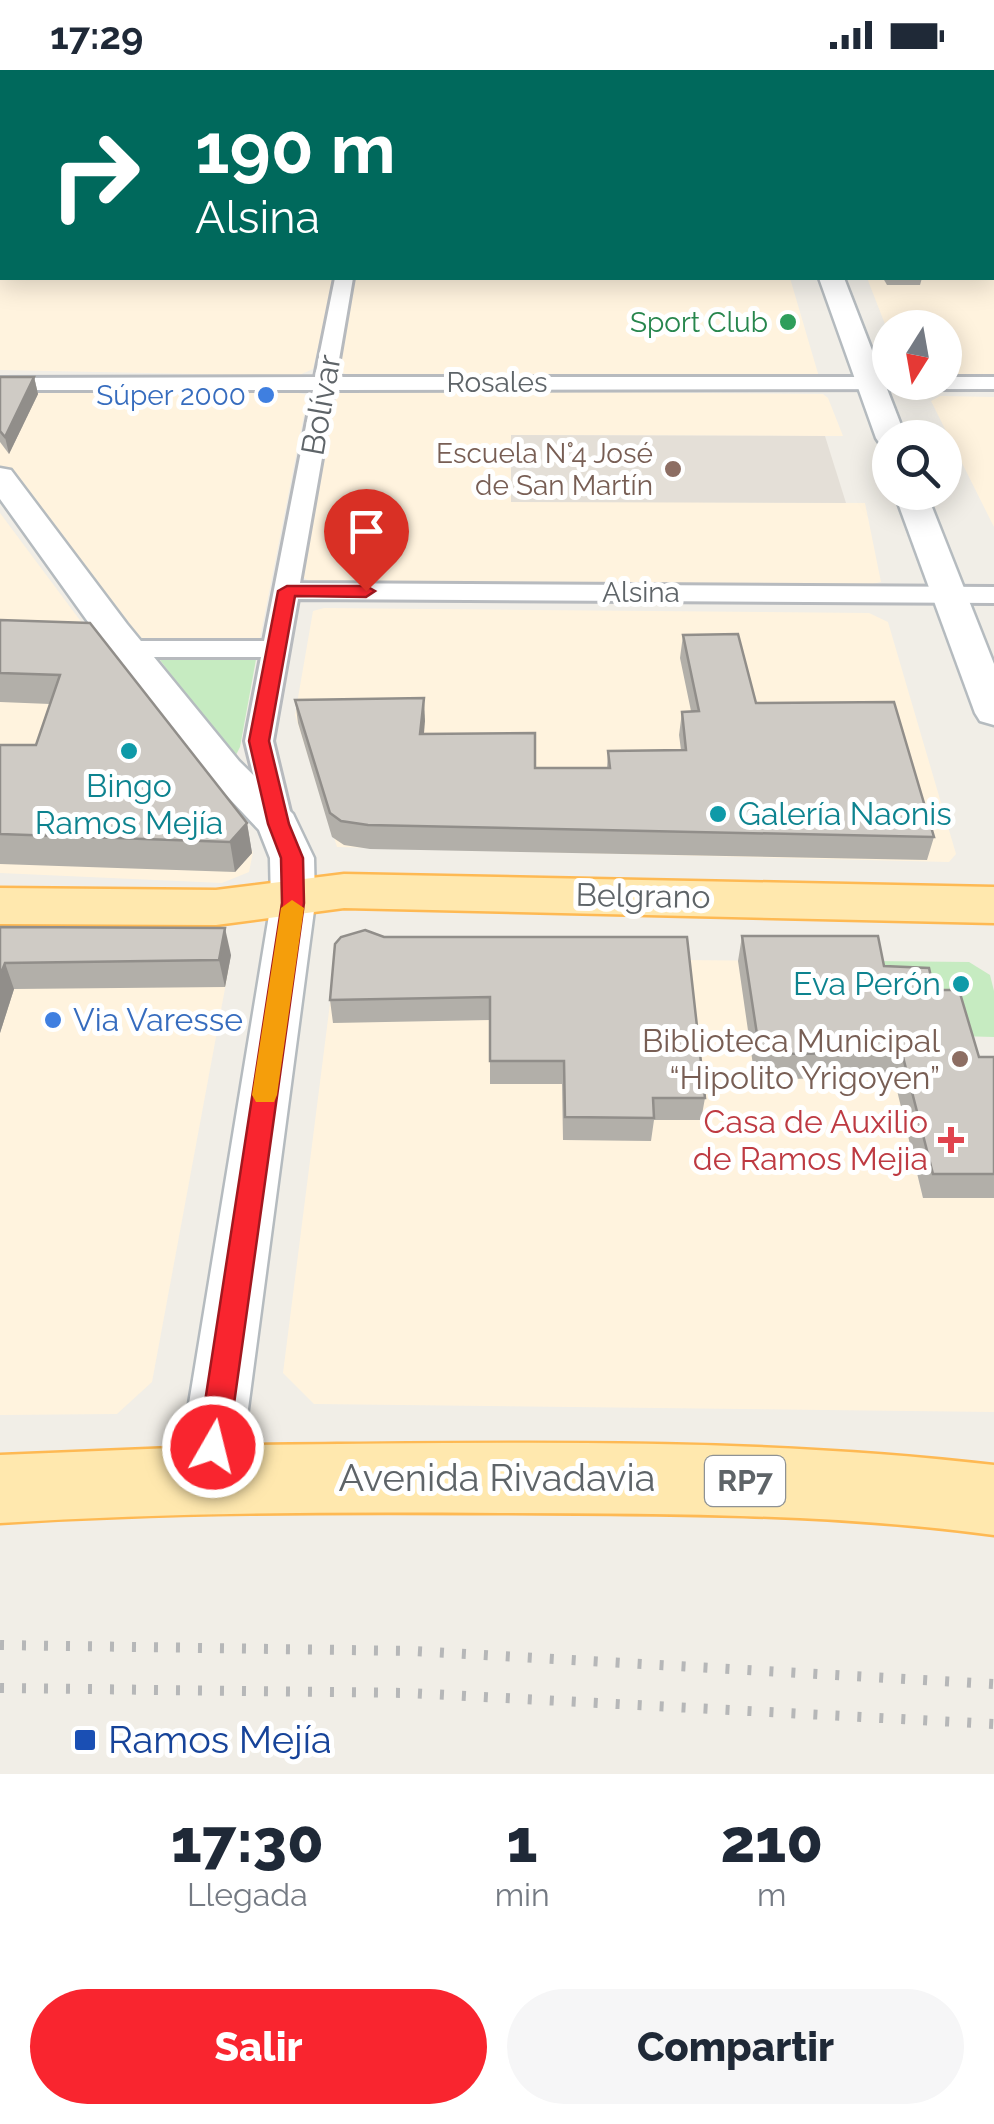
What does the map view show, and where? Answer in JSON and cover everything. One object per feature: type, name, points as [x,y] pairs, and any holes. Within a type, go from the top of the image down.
[{"type":"main road","name":"Belgrano","points":[[0,906],[230,908],[293,903],[344,891],[994,904]]},
{"type":"main road","name":"Avenida Rivadavia","points":[[0,1489],[208,1477],[708,1479],[922,1489],[994,1500]]},
{"type":"street","name":"Bolívar","points":[[208,1477],[293,903],[292,858],[278,824],[259,741],[344,280]]},
{"type":"street","points":[[832,280],[884,420]]},
{"type":"street","name":"Rosales","points":[[0,384],[994,383]]},
{"type":"street","points":[[0,477],[128,649],[226,770],[278,824]]},
{"type":"street","points":[[916,510],[994,712]]},
{"type":"street","name":"Alsina","points":[[287,591],[994,595]]},
{"type":"street","points":[[128,649],[275,649]]},
{"type":"shaded area","points":[[0,280],[334,280],[313,369],[297,376],[0,370]]},
{"type":"shaded area","points":[[353,280],[791,280],[819,377],[352,377],[337,370]]},
{"type":"shaded area","points":[[868,280],[994,280],[994,379],[962,379],[962,310],[879,310]]},
{"type":"shaded area","points":[[0,388],[284,390],[308,395],[259,643],[131,643],[0,469]]},
{"type":"shaded area","points":[[341,390],[823,394],[843,436],[511,435],[511,501],[865,503],[881,582],[860,587],[312,583],[301,572],[333,394]]},
{"type":"shaded area","points":[[994,397],[994,527],[962,463],[962,420],[940,420],[931,401]]},
{"type":"shaded area","name":"Escuela N°4 José de San Martín","points":[[511,435],[825,436],[846,503],[511,502]]},
{"type":"shaded area","points":[[0,513],[253,852],[249,872],[222,883],[0,873]]},
{"type":"shaded area","points":[[324,608],[869,613],[888,622],[956,854],[949,862],[337,847],[295,715],[313,611]]},
{"type":"shaded area","points":[[0,953],[218,954],[229,967],[152,1382],[117,1414],[0,1415]]},
{"type":"shaded area","points":[[351,957],[797,961],[895,1077],[923,1198],[994,1198],[994,1412],[314,1404],[283,1373],[334,972]]},
{"type":"green space","points":[[259,643],[236,755],[228,751],[157,656]]},
{"type":"green space","points":[[871,961],[969,962],[990,975],[994,1037],[957,1036]]},
{"type":"building","points":[[0,377],[34,377],[5,437],[0,431]]},
{"type":"building","points":[[0,620],[90,623],[247,823],[230,842],[0,834],[0,745],[36,745],[60,675],[0,673]]},
{"type":"building","points":[[738,634],[756,703],[894,702],[934,837],[368,825],[341,821],[330,813],[295,700],[424,698],[420,734],[535,733],[535,768],[610,768],[608,751],[686,750],[682,712],[699,711],[683,635]]},
{"type":"building","points":[[0,927],[225,928],[219,960],[5,963],[0,976]]},
{"type":"building","points":[[365,930],[384,937],[687,937],[705,1098],[653,1098],[654,1118],[565,1117],[564,1061],[490,1061],[490,997],[330,1000],[335,944],[341,937]]},
{"type":"building","points":[[742,936],[878,936],[884,966],[929,968],[934,990],[959,990],[979,1057],[994,1057],[994,1174],[933,1174],[902,1053],[760,1054]]},
{"type":"railway","points":[[0,1645],[413,1651],[994,1684]]},
{"type":"railway","points":[[0,1688],[410,1693],[994,1724]]},
{"type":"slow traffic","points":[[265,1095],[292,908]]},
{"type":"place","name":"Sport Club","points":[[788,322]]},
{"type":"place","name":"Súper 2000","points":[[266,395]]},
{"type":"place","name":"Escuela N°4 José de San Martín","points":[[673,469]]},
{"type":"place","name":"Bingo Ramos Mejía","points":[[129,751]]},
{"type":"place","name":"Galería Naonis","points":[[718,814]]},
{"type":"place","name":"Eva Perón","points":[[961,984]]},
{"type":"place","name":"Via Varesse","points":[[53,1020]]},
{"type":"place","name":"Biblioteca Municipal “Hipolito Yrigoyen”","points":[[960,1059]]},
{"type":"place","name":"Casa de Auxilio de Ramos Mejia","points":[[951,1140]]},
{"type":"place","name":"Ramos Mejía","points":[[85,1740]]},
{"type":"route","points":[[213,1447],[293,903],[292,858],[278,824],[259,741],[275,649],[287,591],[366,591]]}]
